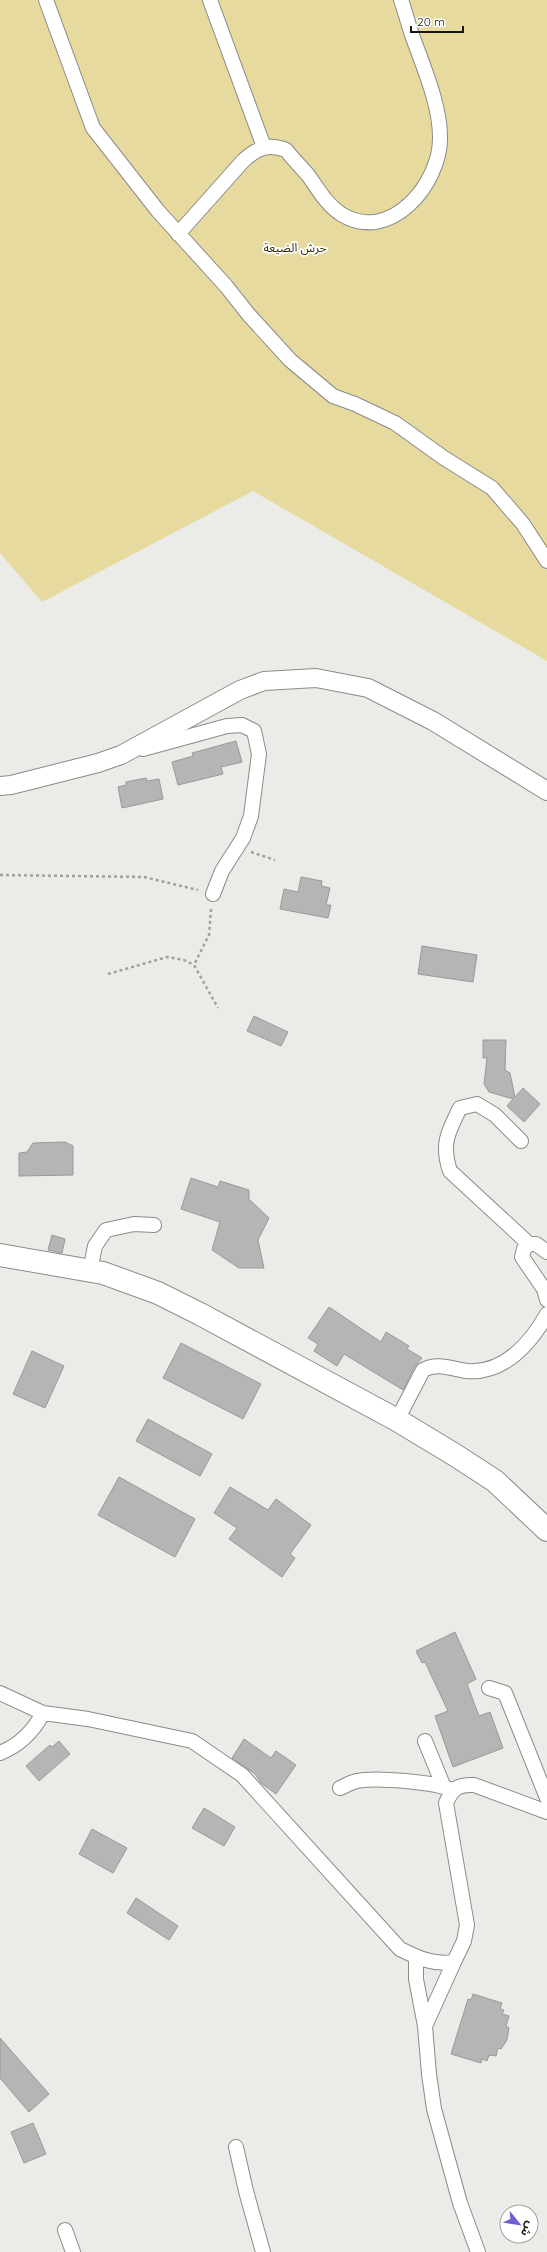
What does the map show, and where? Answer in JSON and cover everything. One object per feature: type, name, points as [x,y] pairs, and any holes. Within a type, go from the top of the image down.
[{"type":"main road","points":[[0,1255],[103,1273],[158,1293],[229,1329],[329,1385],[397,1420],[495,1481],[547,1530]]},
{"type":"street","points":[[46,0],[93,128],[158,211],[290,360],[313,382],[333,396],[355,404],[395,423],[438,454],[492,488],[523,524],[547,562]]},
{"type":"street","points":[[210,0],[264,147]]},
{"type":"street","points":[[178,234],[243,161],[253,152],[264,147],[276,146],[286,150],[328,204],[341,214],[355,220],[371,223],[388,218],[411,204],[422,193],[439,155],[440,135],[422,58],[401,0]]},
{"type":"street","points":[[121,755],[240,690],[264,681],[316,678],[368,688],[433,721],[547,791]]},
{"type":"street","points":[[0,786],[11,785],[91,765],[121,755],[227,726],[242,725],[254,731],[259,754],[251,816],[238,846],[222,872],[213,894]]},
{"type":"street","points":[[521,1142],[495,1115],[477,1104],[460,1108],[447,1134],[444,1155],[450,1171],[529,1244],[536,1244],[546,1248]]},
{"type":"street","points":[[90,1271],[95,1246],[106,1230],[134,1224],[154,1225]]},
{"type":"street","points":[[529,1244],[524,1249],[522,1257],[544,1289],[547,1300]]},
{"type":"street","points":[[397,1420],[423,1370],[430,1366],[469,1371],[496,1367],[510,1360],[520,1350],[538,1331],[547,1314]]},
{"type":"street","points":[[489,1688],[505,1693],[547,1798]]},
{"type":"street","points":[[0,1693],[43,1713],[88,1719],[192,1741],[206,1749],[242,1776],[400,1948],[416,1957],[442,1964],[454,1962]]},
{"type":"street","points":[[0,1753],[14,1747],[35,1729],[43,1713]]},
{"type":"street","points":[[425,1740],[447,1788],[446,1802],[467,1925],[464,1941],[425,2026]]},
{"type":"street","points":[[340,1788],[356,1781],[427,1783],[447,1788],[462,1784],[474,1785],[547,1812]]},
{"type":"street","points":[[416,1957],[416,1979],[425,2026],[429,2074],[439,2130],[460,2203],[478,2252]]},
{"type":"street","points":[[236,2147],[246,2191],[263,2252]]},
{"type":"street","points":[[65,2230],[73,2252]]},
{"type":"path","points":[[238,846],[253,854],[275,860]]},
{"type":"path","points":[[0,875],[144,877],[213,894],[209,936],[194,966]]},
{"type":"path","points":[[108,974],[167,957],[184,960],[194,966],[218,1008]]},
{"type":"green space","name":"حرش الضيعة","points":[[0,0],[547,0],[547,661],[253,491],[42,602],[0,553]]},
{"type":"building","points":[[236,741],[242,762],[221,767],[223,774],[178,785],[172,762],[193,756],[192,753]]},
{"type":"building","points":[[146,778],[147,781],[159,779],[163,799],[122,808],[118,787],[126,785],[126,782]]},
{"type":"building","points":[[301,877],[322,881],[321,886],[330,888],[326,905],[331,905],[328,918],[280,909],[284,889],[298,892]]},
{"type":"building","points":[[422,946],[477,955],[473,982],[418,974]]},
{"type":"building","points":[[254,1016],[288,1032],[281,1046],[247,1031]]},
{"type":"building","points":[[483,1040],[506,1040],[505,1070],[510,1073],[515,1097],[523,1088],[540,1104],[524,1122],[507,1106],[513,1099],[489,1092],[484,1084],[487,1058],[483,1058]]},
{"type":"building","points":[[65,1142],[73,1146],[73,1175],[19,1176],[19,1153],[27,1152],[33,1143]]},
{"type":"building","points":[[191,1178],[218,1187],[220,1181],[249,1190],[249,1199],[269,1218],[258,1240],[264,1268],[239,1268],[212,1250],[220,1222],[181,1209]]},
{"type":"building","points":[[52,1235],[65,1239],[62,1253],[48,1250]]},
{"type":"building","points":[[329,1307],[381,1342],[386,1332],[409,1346],[407,1349],[422,1358],[415,1366],[403,1390],[344,1354],[337,1366],[314,1351],[318,1344],[308,1338]]},
{"type":"building","points":[[181,1343],[261,1384],[243,1419],[163,1378]]},
{"type":"building","points":[[32,1351],[64,1366],[45,1408],[13,1394]]},
{"type":"building","points":[[148,1419],[212,1454],[200,1476],[136,1441]]},
{"type":"building","points":[[119,1477],[195,1519],[175,1557],[98,1515]]},
{"type":"building","points":[[230,1487],[268,1510],[276,1499],[311,1525],[290,1554],[295,1558],[282,1577],[229,1539],[237,1528],[214,1513]]},
{"type":"building","points":[[455,1632],[476,1679],[467,1684],[479,1716],[490,1712],[503,1748],[453,1767],[435,1716],[448,1711],[425,1662],[422,1663],[416,1651]]},
{"type":"building","points":[[244,1739],[271,1758],[276,1751],[296,1765],[276,1794],[261,1783],[255,1774],[232,1758]]},
{"type":"building","points":[[59,1741],[70,1754],[39,1781],[26,1766],[50,1745],[52,1747]]},
{"type":"building","points":[[204,1808],[235,1827],[224,1846],[192,1828]]},
{"type":"building","points":[[92,1829],[127,1848],[113,1873],[79,1854]]},
{"type":"building","points":[[136,1898],[178,1926],[169,1940],[127,1913]]},
{"type":"building","points":[[473,1994],[502,2003],[500,2009],[504,2010],[502,2014],[509,2016],[506,2026],[509,2028],[507,2040],[501,2049],[498,2048],[496,2056],[489,2055],[487,2061],[482,2059],[481,2063],[451,2054],[468,1999],[471,2000]]},
{"type":"building","points":[[0,2038],[49,2094],[29,2112],[0,2078]]},
{"type":"building","points":[[33,2123],[46,2154],[24,2163],[11,2132]]}]
